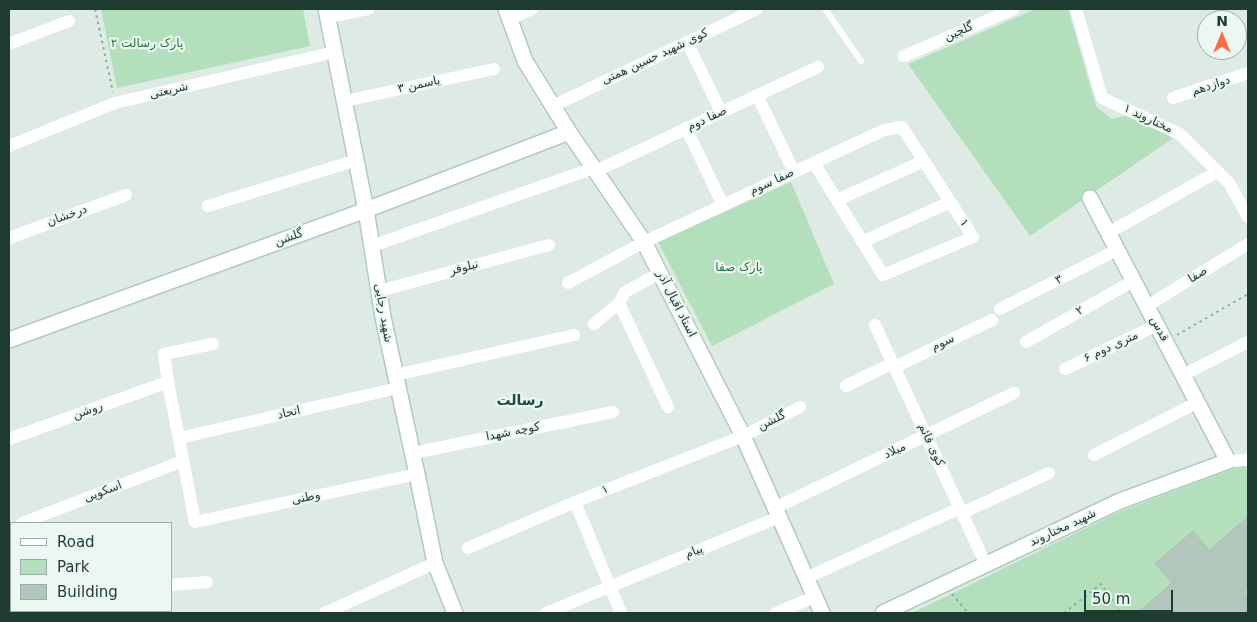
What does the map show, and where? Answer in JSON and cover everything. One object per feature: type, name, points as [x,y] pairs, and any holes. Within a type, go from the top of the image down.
[{"type":"street","points":[[327,13],[368,9]]},
{"type":"street","points":[[508,14],[532,9]]},
{"type":"street","name":"کوی شهید حسین همتی","points":[[552,106],[757,9]]},
{"type":"street","name":"گلچین","points":[[904,56],[1014,9]]},
{"type":"street","name":"مختاروند ۱","points":[[1076,9],[1102,98],[1180,134],[1228,183],[1248,217]]},
{"type":"street","name":"شهید رجایی","points":[[327,13],[366,210],[383,317],[435,563],[455,613]]},
{"type":"street","name":"استاد اقبال آذر","points":[[508,14],[525,61],[569,132],[644,242],[743,436],[822,613]]},
{"type":"street","points":[[9,44],[69,21]]},
{"type":"street","points":[[688,42],[721,112]]},
{"type":"street","name":"شریعتی","points":[[9,146],[115,103],[335,52]]},
{"type":"street","name":"صفا دوم","points":[[372,246],[595,170],[818,67]]},
{"type":"street","name":"یاسمن ۳","points":[[345,101],[494,69]]},
{"type":"street","name":"دوازدهم","points":[[1173,98],[1248,73]]},
{"type":"street","points":[[757,95],[794,172]]},
{"type":"street","name":"صفا سوم","points":[[568,283],[644,242],[723,205],[884,130],[902,127]]},
{"type":"street","name":"۱","points":[[862,242],[883,275],[973,237],[902,127]]},
{"type":"street","points":[[686,128],[723,205]]},
{"type":"street","name":"گلشن","points":[[9,340],[366,210],[569,132]]},
{"type":"street","points":[[208,206],[356,160]]},
{"type":"street","points":[[837,200],[924,161]]},
{"type":"street","points":[[814,163],[862,242],[950,202]]},
{"type":"street","points":[[1108,233],[1217,172]]},
{"type":"street","name":"درخشان","points":[[9,238],[126,195]]},
{"type":"street","name":"قدس","points":[[1090,198],[1228,461]]},
{"type":"street","name":"صفا","points":[[1147,306],[1248,244]]},
{"type":"street","name":"نیلوفر","points":[[379,291],[549,245]]},
{"type":"street","name":"۳","points":[[1000,309],[1118,250]]},
{"type":"street","points":[[594,324],[619,303],[625,292],[660,273]]},
{"type":"street","name":"۲","points":[[1026,342],[1133,280]]},
{"type":"street","points":[[619,303],[668,406]]},
{"type":"street","name":"سوم","points":[[894,365],[992,320]]},
{"type":"street","name":"کوی قائم","points":[[875,325],[928,436],[986,565]]},
{"type":"street","name":"۶ متری دوم","points":[[1065,369],[1157,325]]},
{"type":"street","name":"اتحاد","points":[[179,438],[574,335]]},
{"type":"street","points":[[1183,375],[1248,342]]},
{"type":"street","points":[[183,461],[164,354],[213,344]]},
{"type":"street","points":[[846,386],[894,365]]},
{"type":"street","name":"روشن","points":[[9,439],[168,382]]},
{"type":"street","name":"میلاد","points":[[777,513],[1014,394]]},
{"type":"street","points":[[1094,455],[1198,402]]},
{"type":"street","name":"گلشن","points":[[743,436],[800,407]]},
{"type":"street","name":"کوچه شهدا","points":[[413,453],[613,412]]},
{"type":"street","name":"۱","points":[[468,548],[575,502],[743,436]]},
{"type":"street","name":"شهید مختاروند","points":[[883,613],[1120,502],[1228,461],[1248,459]]},
{"type":"street","name":"وطنی","points":[[183,461],[195,522],[417,474]]},
{"type":"street","name":"اسکویی","points":[[25,522],[183,461]]},
{"type":"street","points":[[806,578],[1049,473]]},
{"type":"street","points":[[575,502],[621,613]]},
{"type":"street","name":"پیام","points":[[546,613],[610,587],[777,513]]},
{"type":"street","points":[[325,613],[435,563]]},
{"type":"street","points":[[172,585],[207,582]]},
{"type":"street","points":[[776,613],[814,597]]},
{"type":"lane","points":[[825,9],[861,61]]},
{"type":"path","points":[[95,9],[115,103]]},
{"type":"path","points":[[1166,342],[1248,294]]},
{"type":"path","points":[[946,584],[968,613]]},
{"type":"path","points":[[1064,613],[1101,584],[1121,613]]},
{"type":"green space","name":"پارک رسالت ۲","points":[[101,9],[303,9],[310,46],[117,88]]},
{"type":"green space","points":[[1036,9],[1068,9],[1096,106],[1111,119],[1145,112],[1172,139],[1030,236],[908,64]]},
{"type":"green space","name":"پارک صفا","points":[[791,182],[834,284],[712,346],[658,242]]},
{"type":"green space","points":[[1245,464],[1248,470],[1248,613],[912,613],[1119,512]]},
{"type":"building","points":[[1248,517],[1248,588],[1244,592],[1248,597],[1248,613],[1137,613],[1172,583],[1155,563],[1193,531],[1209,550]]},
{"type":"district","name":"رسالت","points":[[520,401]]}]
